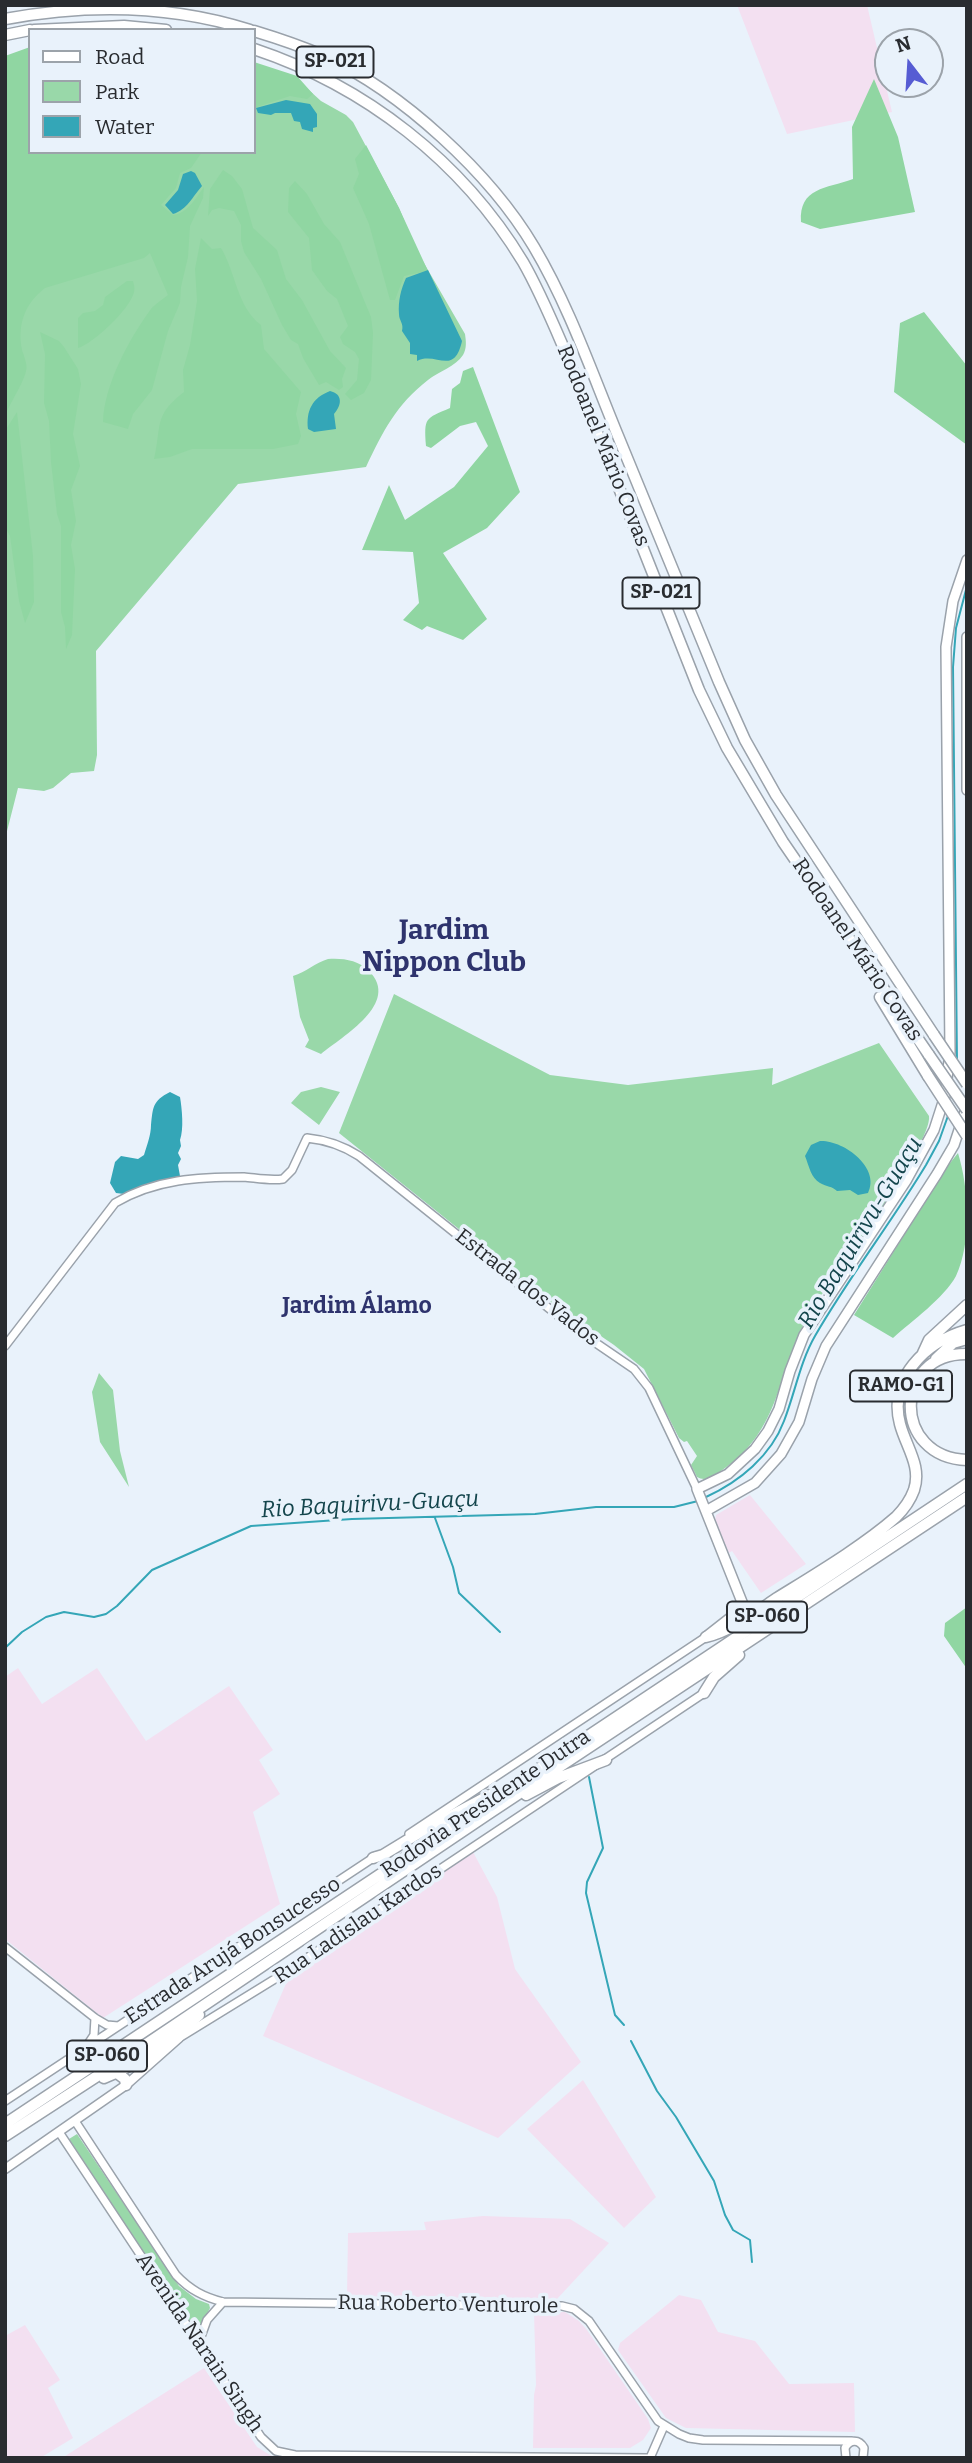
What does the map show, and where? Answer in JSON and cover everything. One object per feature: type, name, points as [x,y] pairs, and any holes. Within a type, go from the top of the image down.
[{"type":"highway","name":"Rodoanel Mário Covas","points":[[5,19],[67,11],[140,10],[208,19],[244,28]]},
{"type":"highway","points":[[68,28],[136,28]]},
{"type":"highway","points":[[5,35],[28,31]]},
{"type":"highway","name":"Rodoanel Mário Covas","points":[[256,31],[326,57],[377,88],[412,114],[449,145],[496,194],[534,248],[569,318],[745,740],[776,795],[967,1084]]},
{"type":"highway","name":"Rodoanel Mário Covas","points":[[256,50],[340,85],[401,127],[465,186],[495,221],[528,273],[562,344],[699,690],[727,748],[760,806],[865,965],[967,1108]]},
{"type":"highway","points":[[865,965],[874,987],[967,1136]]},
{"type":"highway","points":[[921,1356],[929,1340],[967,1305]]},
{"type":"highway","name":"RAMO-G1","points":[[706,1637],[752,1614],[896,1517],[913,1494],[917,1472],[900,1426],[897,1403],[902,1382],[908,1370],[921,1356],[942,1340],[967,1330]]},
{"type":"highway","points":[[967,1339],[953,1343],[939,1354],[919,1377],[912,1390],[910,1402],[913,1422],[923,1440],[938,1454],[967,1460]]},
{"type":"highway","points":[[934,1362],[944,1357],[967,1354]]},
{"type":"highway","name":"Rodovia Presidente Dutra","points":[[5,2124],[967,1484]]},
{"type":"highway","name":"Rodovia Presidente Dutra","points":[[5,2136],[223,1994],[491,1812],[966,1497]]},
{"type":"highway","points":[[704,1693],[714,1677],[768,1634],[776,1624]]},
{"type":"highway","points":[[491,1812],[558,1778],[606,1760]]},
{"type":"highway","points":[[373,1858],[383,1856],[477,1801],[516,1784]]},
{"type":"highway","points":[[75,2092],[117,2073],[192,2022],[223,1994]]},
{"type":"highway","points":[[179,2038],[192,2022]]},
{"type":"highway","points":[[117,2073],[130,2082]]},
{"type":"main road","points":[[706,1637],[744,1606],[699,1492],[728,1474],[755,1449],[768,1431],[779,1409],[804,1335],[919,1160],[943,1108],[951,1042],[946,647],[953,601],[967,560]]},
{"type":"main road","points":[[967,637],[967,790]]},
{"type":"main road","points":[[705,1508],[755,1483],[793,1436],[826,1346],[937,1174],[954,1145],[967,1108]]},
{"type":"main road","points":[[5,2169],[130,2082],[135,2069],[179,2038]]},
{"type":"street","name":"Estrada dos Vados","points":[[5,1346],[115,1203],[130,1195],[181,1178],[283,1179],[292,1170],[307,1138],[330,1141],[359,1156],[571,1326],[634,1369],[649,1388],[699,1492]]},
{"type":"street","name":"Estrada Arujá Bonsucesso","points":[[5,2101],[706,1637]]},
{"type":"street","name":"Rua Ladislau Kardos","points":[[179,2038],[268,1983],[704,1693]]},
{"type":"street","points":[[5,1947],[95,2018],[107,2025],[118,2026]]},
{"type":"street","points":[[87,2046],[94,2035],[95,2018]]},
{"type":"street","name":"Rua Roberto Venturole","points":[[75,2121],[176,2275],[206,2298],[223,2302],[482,2304],[562,2306],[574,2309],[589,2321],[664,2426]]},
{"type":"street","name":"Avenida Narain Singh","points":[[59,2132],[270,2447],[284,2454],[649,2458]]},
{"type":"street","points":[[199,2342],[207,2320],[223,2302]]},
{"type":"street","points":[[649,2458],[664,2426],[689,2438],[858,2441],[863,2445],[863,2458]]},
{"type":"street","points":[[846,2458],[845,2448],[852,2441]]},
{"type":"shaded area","points":[[737,5],[867,5],[874,35],[874,98],[889,98],[892,112],[787,134]]},
{"type":"shaded area","points":[[750,1495],[806,1564],[761,1593],[732,1551],[729,1553],[715,1521],[716,1515]]},
{"type":"shaded area","points":[[18,1668],[42,1704],[97,1668],[146,1741],[229,1686],[273,1750],[259,1760],[280,1794],[253,1812],[280,1904],[103,2018],[5,1939],[5,1677]]},
{"type":"shaded area","points":[[472,1850],[497,1897],[515,1969],[581,2062],[498,2138],[263,2036],[292,1970]]},
{"type":"shaded area","points":[[583,2080],[656,2197],[624,2228],[527,2129]]},
{"type":"shaded area","points":[[483,2216],[570,2219],[609,2243],[557,2299],[347,2296],[348,2233],[426,2230],[424,2222]]},
{"type":"shaded area","points":[[679,2295],[701,2300],[718,2332],[755,2341],[789,2384],[854,2383],[855,2432],[686,2428],[666,2418],[618,2350],[620,2343]]},
{"type":"shaded area","points":[[534,2312],[565,2312],[587,2330],[648,2419],[651,2428],[643,2440],[630,2448],[533,2448],[536,2385]]},
{"type":"shaded area","points":[[25,2325],[60,2380],[48,2388],[73,2438],[40,2458],[5,2458],[5,2336]]},
{"type":"shaded area","points":[[204,2368],[257,2447],[275,2458],[62,2458]]},
{"type":"green space","points":[[28,48],[28,154],[201,154],[191,168],[180,173],[176,188],[161,205],[173,215],[178,214],[191,205],[204,187],[203,198],[190,226],[180,303],[168,331],[152,390],[133,414],[128,429],[103,422],[104,408],[126,348],[151,309],[168,295],[150,253],[144,258],[45,288],[32,300],[24,315],[21,332],[26,371],[5,416],[5,56]]},
{"type":"green space","points":[[256,63],[297,76],[313,94],[307,99],[290,96],[256,107]]},
{"type":"green space","points":[[874,79],[874,98],[882,98],[898,137],[915,212],[820,229],[801,222],[804,202],[809,196],[816,191],[853,179],[852,127]]},
{"type":"green space","points":[[299,81],[321,101],[353,122],[399,208],[417,251],[465,334],[464,352],[460,359],[428,380],[407,399],[385,430],[366,467],[238,484],[96,651],[97,755],[94,771],[71,773],[53,788],[44,791],[18,788],[5,839],[5,342],[12,309],[179,154],[256,154],[256,98]]},
{"type":"green space","points":[[366,145],[428,271],[404,276],[395,300],[390,300],[369,224],[353,188],[359,174],[355,159]]},
{"type":"green space","points":[[223,170],[232,176],[242,189],[253,228],[277,250],[286,279],[302,300],[330,351],[346,368],[342,379],[343,387],[339,390],[326,382],[319,385],[298,344],[291,340],[282,325],[261,279],[244,252],[241,225],[234,211],[219,208],[212,210],[208,216],[210,189]]},
{"type":"green space","points":[[295,181],[307,194],[324,224],[340,242],[371,317],[371,380],[364,393],[351,400],[345,394],[357,380],[359,359],[355,352],[343,344],[340,337],[348,326],[337,299],[327,291],[312,270],[309,238],[288,212],[289,188]]},
{"type":"green space","points":[[201,238],[212,249],[221,248],[247,309],[261,325],[264,349],[301,392],[296,414],[301,436],[298,444],[273,449],[192,449],[170,457],[154,459],[163,415],[184,392],[183,370],[197,301],[195,269]]},
{"type":"green space","points":[[127,281],[133,281],[134,292],[126,307],[102,333],[78,348],[78,318],[83,313],[95,311],[103,305],[105,297]]},
{"type":"green space","points":[[924,312],[967,366],[967,445],[894,392],[900,323]]},
{"type":"green space","points":[[40,332],[59,341],[64,347],[78,369],[81,384],[73,434],[80,466],[71,490],[76,521],[71,545],[75,569],[72,635],[66,649],[61,612],[61,526],[51,462],[49,421],[44,403],[45,354]]},
{"type":"green space","points":[[473,367],[520,492],[487,528],[443,553],[487,619],[463,640],[427,626],[422,630],[403,620],[419,603],[413,552],[362,550],[389,485],[405,520],[454,487],[488,446],[476,422],[460,426],[431,448],[426,446],[425,429],[428,420],[450,408],[452,389],[460,383],[463,371]]},
{"type":"green space","points":[[17,412],[33,556],[34,602],[25,623],[19,601],[10,536],[5,527],[5,431]]},
{"type":"green space","points":[[328,959],[350,960],[365,967],[377,983],[378,995],[374,1007],[365,1018],[321,1054],[305,1047],[309,1040],[300,1017],[293,976]]},
{"type":"green space","points":[[394,994],[550,1075],[628,1085],[773,1068],[772,1085],[879,1043],[929,1116],[926,1131],[899,1181],[811,1311],[791,1355],[776,1398],[756,1437],[741,1455],[721,1471],[706,1479],[697,1477],[691,1465],[697,1456],[687,1441],[679,1438],[644,1369],[545,1298],[339,1133]]},
{"type":"green space","points":[[321,1087],[340,1092],[319,1125],[291,1103],[301,1092]]},
{"type":"green space","points":[[958,1153],[965,1183],[967,1215],[965,1248],[961,1262],[956,1276],[944,1293],[893,1338],[854,1315]]},
{"type":"green space","points":[[99,1373],[113,1390],[120,1451],[129,1487],[100,1442],[92,1392]]},
{"type":"green space","points":[[967,1607],[967,1669],[944,1636],[945,1623]]},
{"type":"green space","points":[[77,2134],[179,2286],[196,2299],[209,2304],[210,2308],[197,2333],[69,2139]]},
{"type":"water","points":[[286,100],[310,104],[317,114],[317,127],[313,128],[313,132],[302,129],[300,122],[294,121],[291,113],[271,115],[258,113],[256,108]]},
{"type":"water","points":[[191,171],[202,186],[186,206],[173,214],[165,205],[178,190],[183,174]]},
{"type":"water","points":[[428,270],[462,341],[459,352],[449,361],[417,361],[417,355],[410,354],[410,343],[402,331],[399,304],[406,278]]},
{"type":"water","points":[[330,391],[340,400],[334,414],[336,429],[314,432],[308,429],[309,411],[319,397]]},
{"type":"water","points":[[170,1092],[180,1097],[180,1176],[124,1194],[116,1193],[110,1183],[115,1162],[121,1156],[138,1159],[144,1155],[154,1106]]},
{"type":"water","points":[[820,1141],[839,1145],[858,1157],[869,1174],[871,1184],[868,1193],[858,1195],[850,1190],[837,1191],[814,1178],[805,1156],[811,1145]]},
{"type":"waterway","name":"Rio Baquirivu-Guaçu","points":[[957,1063],[953,667],[956,628],[967,586]]},
{"type":"waterway","name":"Rio Baquirivu-Guaçu","points":[[706,1497],[742,1476],[771,1446],[784,1421],[805,1356],[815,1336],[926,1165],[939,1141],[949,1113]]},
{"type":"waterway","name":"Rio Baquirivu-Guaçu","points":[[5,1648],[22,1632],[46,1617],[64,1612],[94,1617],[106,1614],[152,1570],[251,1526],[352,1519],[535,1514],[596,1507],[674,1507],[698,1501]]},
{"type":"waterway","points":[[435,1518],[453,1567],[459,1593],[500,1632]]},
{"type":"waterway","points":[[589,1777],[603,1848],[587,1882],[586,1893],[615,2015],[624,2025]]},
{"type":"waterway","points":[[631,2041],[657,2091],[676,2117],[714,2181],[733,2230],[750,2240],[752,2262]]},
{"type":"district","name":"Jardim Nippon Club","points":[[444,947]]},
{"type":"district","name":"Jardim Álamo","points":[[357,1307]]}]
